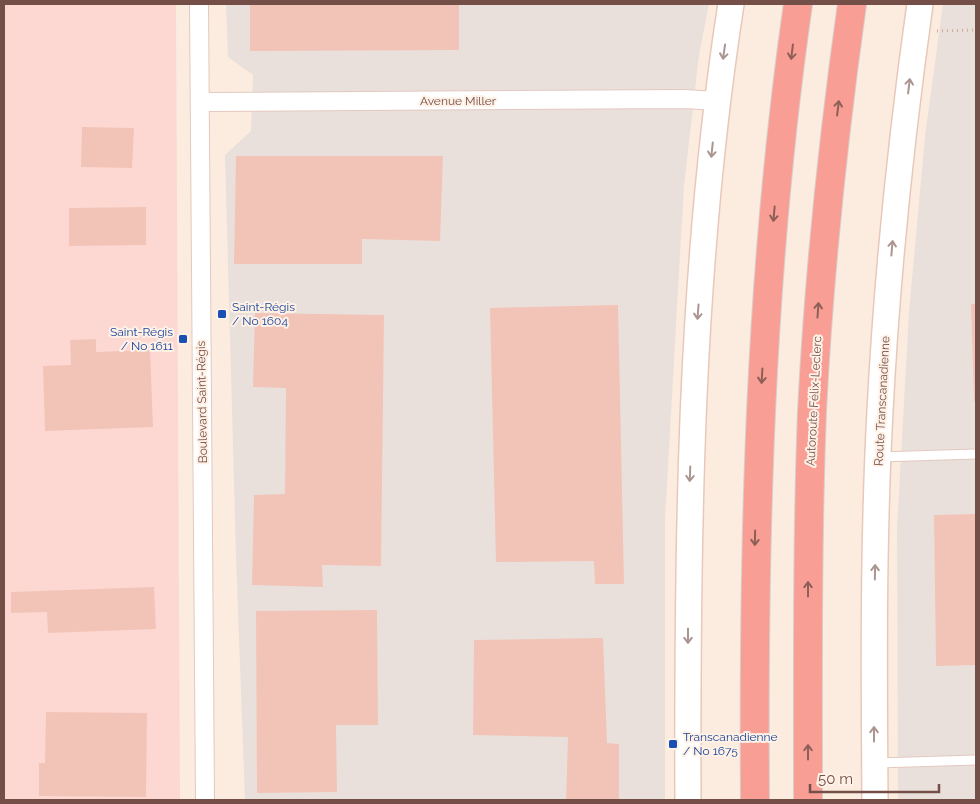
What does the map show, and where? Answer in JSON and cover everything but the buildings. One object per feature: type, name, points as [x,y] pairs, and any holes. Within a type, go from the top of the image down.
[{"type":"highway","points":[[755,800],[754,636],[761,390],[775,198],[798,4]]},
{"type":"highway","name":"Autoroute Félix-Leclerc","points":[[808,800],[808,527],[815,372],[825,226],[852,4]]},
{"type":"main road","points":[[688,800],[690,475],[699,288],[717,101],[731,4]]},
{"type":"main road","name":"Route Transcanadienne","points":[[875,800],[874,590],[878,457],[891,254],[920,4]]},
{"type":"street","name":"Boulevard Saint-Régis","points":[[199,4],[205,800]]},
{"type":"street","name":"Avenue Miller","points":[[200,102],[675,99],[717,101]]},
{"type":"lane","points":[[878,457],[976,454]]},
{"type":"lane","points":[[875,763],[976,760]]},
{"type":"path","points":[[932,32],[976,30]]},
{"type":"shaded area","points":[[4,4],[176,4],[180,800],[4,800]]},
{"type":"shaded area","points":[[226,4],[709,4],[699,55],[684,186],[665,519],[665,800],[245,800],[225,155],[251,131],[253,75],[228,57]]},
{"type":"shaded area","points":[[943,4],[976,4],[976,800],[898,800],[897,528],[909,312],[925,136]]},
{"type":"place","name":"Saint-Régis / No 1604","points":[[222,314]]},
{"type":"place","name":"Saint-Régis / No 1611","points":[[183,339]]},
{"type":"place","name":"Transcanadienne / No 1675","points":[[673,744]]}]
